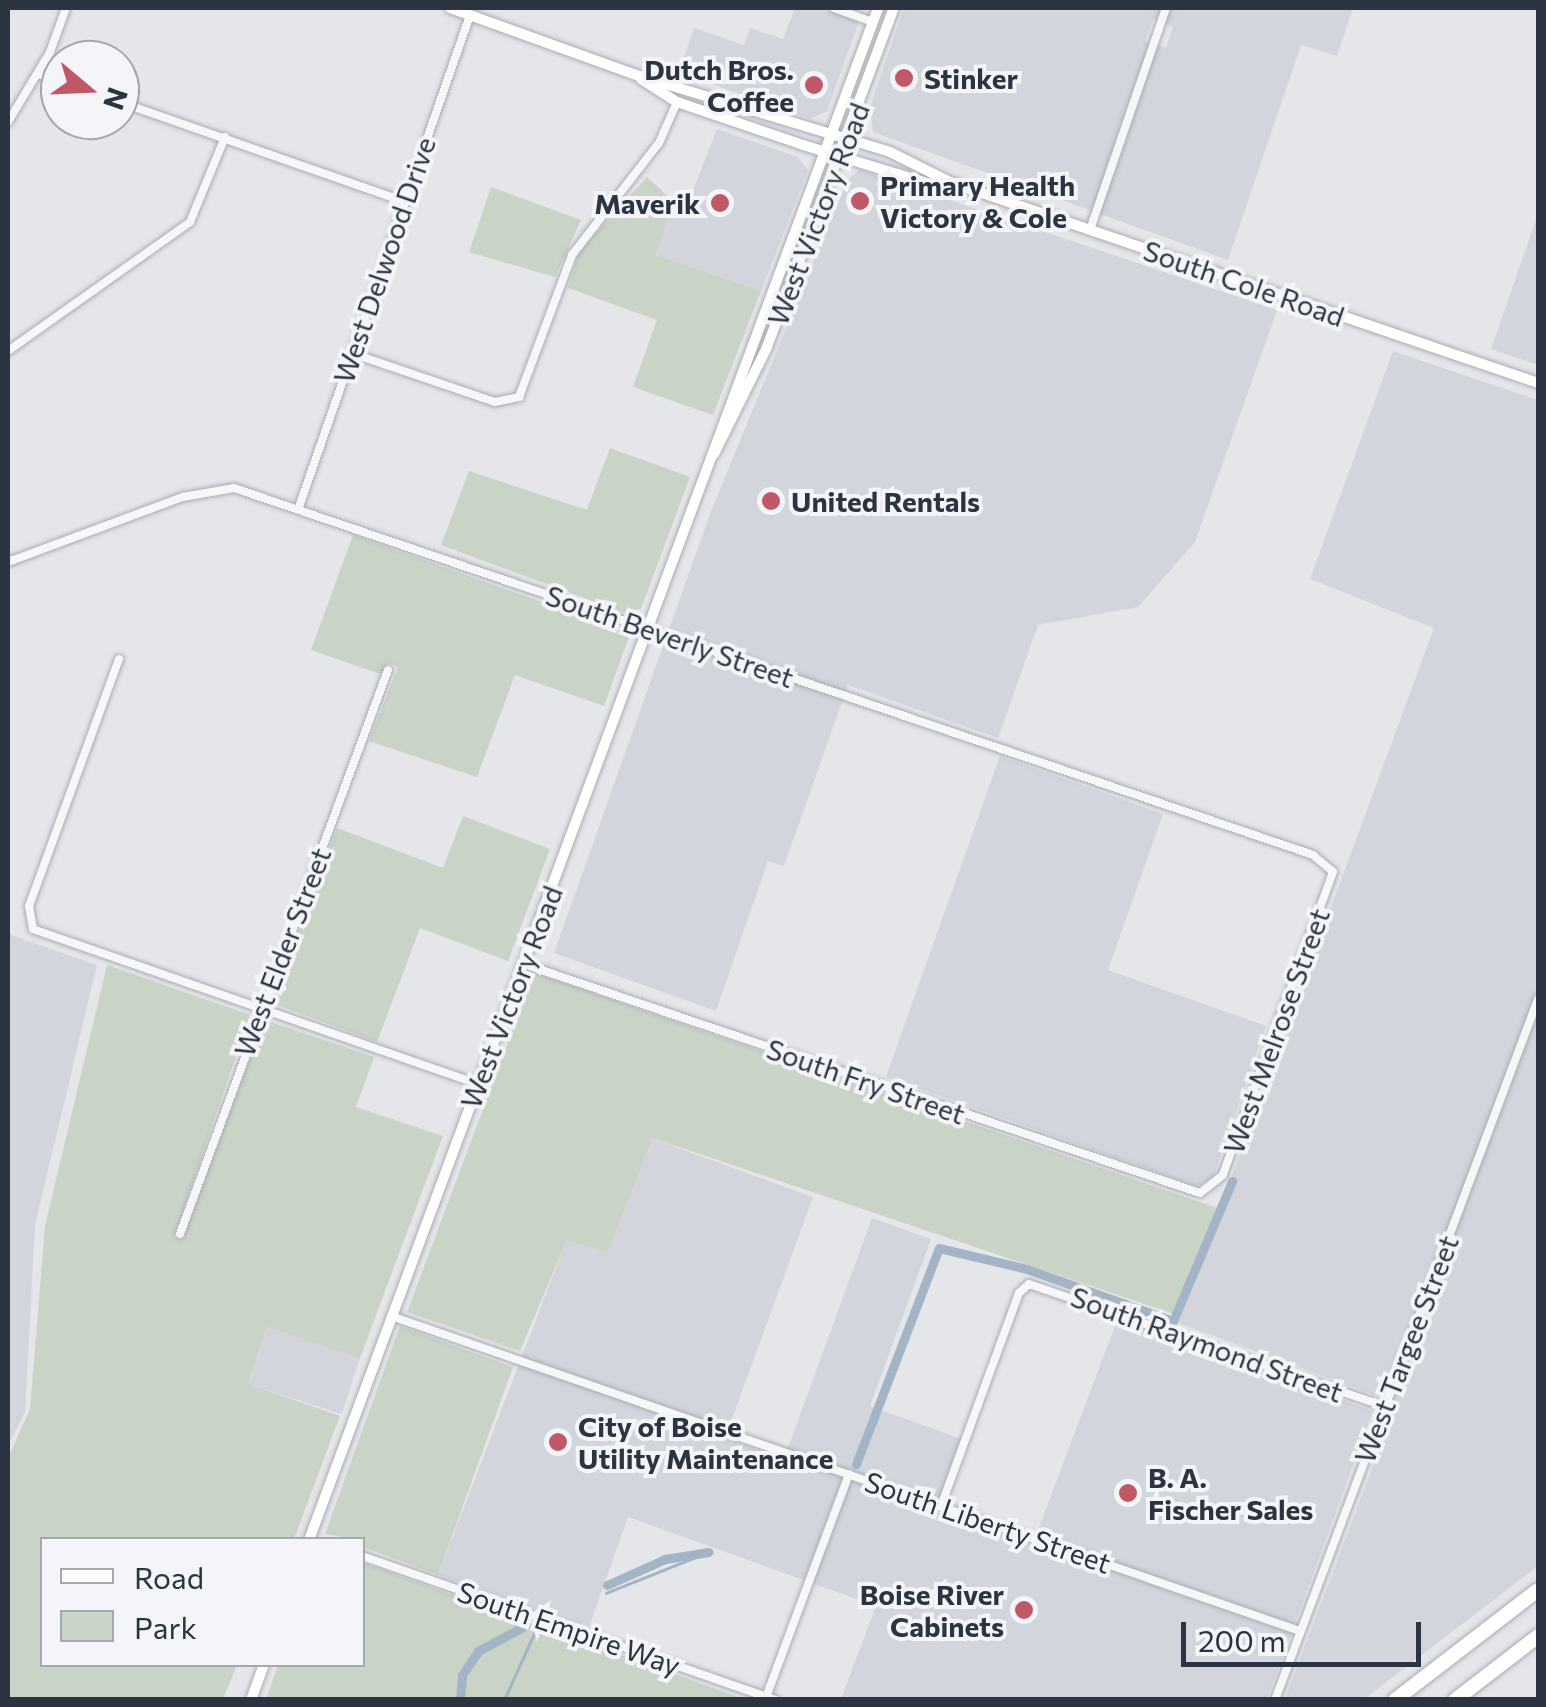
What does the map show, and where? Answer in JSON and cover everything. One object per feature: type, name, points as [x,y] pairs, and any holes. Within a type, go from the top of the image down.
[{"type":"highway","points":[[1395,1700],[1538,1590]]},
{"type":"highway","points":[[1455,1700],[1538,1636]]},
{"type":"main road","name":"South Cole Road","points":[[450,8],[639,76],[849,138],[935,169],[950,182],[1538,383]]},
{"type":"main road","name":"West Victory Road","points":[[714,455],[716,429],[742,371],[878,8]]},
{"type":"main road","name":"West Victory Road","points":[[312,1537],[648,628],[714,455],[736,418],[843,155],[894,8]]},
{"type":"main road","name":"South Cole Road","points":[[639,76],[677,102],[930,184],[950,182]]},
{"type":"main road","name":"South Cole Road","points":[[677,102],[707,97]]},
{"type":"main road","name":"West Victory Road","points":[[736,418],[731,412],[742,371]]},
{"type":"main road","points":[[251,1700],[263,1667]]},
{"type":"street","points":[[8,122],[38,74],[66,8]]},
{"type":"street","points":[[834,8],[873,22]]},
{"type":"street","points":[[1090,230],[1166,8]]},
{"type":"street","name":"West Delwood Drive","points":[[298,506],[470,14]]},
{"type":"street","points":[[351,353],[496,402],[520,397],[572,255],[650,156],[677,102]]},
{"type":"street","points":[[140,109],[405,202]]},
{"type":"street","points":[[8,351],[190,222],[225,137]]},
{"type":"street","name":"South Beverly Street","points":[[9,557],[209,489],[234,488],[298,506],[1332,866]]},
{"type":"street","points":[[119,659],[29,906],[30,924],[260,1010],[478,1084]]},
{"type":"street","name":"West Elder Street","points":[[180,1234],[388,670]]},
{"type":"street","name":"West Melrose Street","points":[[1208,1190],[1222,1175],[1333,878],[1332,866]]},
{"type":"street","name":"South Fry Street","points":[[524,964],[1193,1192],[1208,1190]]},
{"type":"street","name":"West Targee Street","points":[[1275,1700],[1538,999]]},
{"type":"street","name":"South Raymond Street","points":[[942,1506],[1019,1294],[1029,1284],[1384,1406]]},
{"type":"street","name":"South Liberty Street","points":[[392,1316],[1300,1631]]},
{"type":"street","points":[[769,1698],[849,1474]]},
{"type":"street","name":"South Empire Way","points":[[365,1557],[769,1698]]},
{"type":"shaded area","points":[[795,8],[862,13],[827,111],[810,119],[679,72],[694,28],[744,45],[750,28],[783,39]]},
{"type":"shaded area","points":[[904,8],[1353,8],[1337,56],[1301,45],[1228,260],[873,132],[870,107]],"holes":[[[1153,20],[1173,26],[1166,48],[1145,41]]]},
{"type":"shaded area","points":[[717,129],[798,157],[808,170],[761,291],[656,255],[673,201],[694,188]]},
{"type":"shaded area","points":[[860,170],[1277,310],[1195,542],[1138,607],[1038,625],[998,738],[848,685],[784,866],[768,861],[716,1011],[554,953],[710,514],[847,180]]},
{"type":"shaded area","points":[[1538,214],[1538,365],[1491,349]]},
{"type":"shaded area","points":[[1393,351],[1538,400],[1538,1566],[1364,1699],[1285,1699],[1397,1403],[1178,1323],[1434,628],[1310,579]]},
{"type":"shaded area","points":[[1000,756],[1163,814],[1108,970],[1266,1026],[1213,1178],[1197,1186],[886,1077]]},
{"type":"shaded area","points":[[8,925],[11,935],[97,965],[35,1225],[25,1412],[8,1446]]},
{"type":"shaded area","points":[[651,1138],[813,1197],[725,1438],[784,1459],[872,1218],[931,1239],[870,1406],[961,1439],[937,1512],[1032,1546],[1118,1318],[1373,1411],[1267,1699],[841,1699],[876,1606],[628,1517],[589,1627],[438,1575],[567,1239],[608,1252]]},
{"type":"shaded area","points":[[267,1327],[360,1357],[342,1414],[248,1384]]},
{"type":"green space","points":[[647,177],[673,201],[656,255],[761,291],[713,415],[633,387],[657,320],[568,288],[579,252]]},
{"type":"green space","points":[[491,187],[581,220],[555,277],[469,252]]},
{"type":"green space","points":[[610,448],[690,477],[641,609],[623,612],[441,545],[469,471],[587,510]]},
{"type":"green space","points":[[353,535],[623,631],[629,637],[604,706],[515,675],[477,777],[369,741],[398,667],[387,663],[383,675],[311,650]]},
{"type":"green space","points":[[463,816],[550,849],[508,961],[420,928],[377,1042],[272,1003],[337,828],[443,868]]},
{"type":"green space","points":[[107,965],[250,1015],[174,1237],[183,1238],[262,1019],[374,1057],[356,1107],[443,1136],[360,1358],[267,1327],[248,1384],[340,1416],[295,1537],[40,1537],[40,1667],[236,1667],[223,1699],[8,1700],[8,1458],[30,1409],[45,1226]]},
{"type":"green space","points":[[534,973],[1220,1209],[1180,1316],[652,1138],[608,1252],[567,1240],[520,1351],[407,1312]]},
{"type":"green space","points":[[400,1326],[513,1367],[438,1575],[365,1548],[365,1537],[325,1534]]},
{"type":"green space","points":[[365,1564],[744,1699],[266,1699],[277,1667],[365,1667]]},
{"type":"waterway","points":[[856,1464],[939,1248],[1027,1269],[1173,1321],[1232,1181]]},
{"type":"waterway","points":[[606,1593],[708,1552]]},
{"type":"waterway","points":[[607,1585],[665,1559],[708,1552]]},
{"type":"waterway","points":[[460,1700],[462,1675],[478,1651],[523,1627]]},
{"type":"waterway","points":[[504,1700],[536,1629]]},
{"type":"place","name":"Stinker","points":[[904,78]]},
{"type":"place","name":"Dutch Bros. Coffee","points":[[814,85]]},
{"type":"place","name":"Primary Health Victory & Cole","points":[[860,201]]},
{"type":"place","name":"Maverik","points":[[720,203]]},
{"type":"place","name":"United Rentals","points":[[771,501]]},
{"type":"place","name":"City of Boise Utility Maintenance","points":[[558,1442]]},
{"type":"place","name":"B. A. Fischer Sales","points":[[1128,1493]]},
{"type":"place","name":"Boise River Cabinets","points":[[1024,1610]]}]
